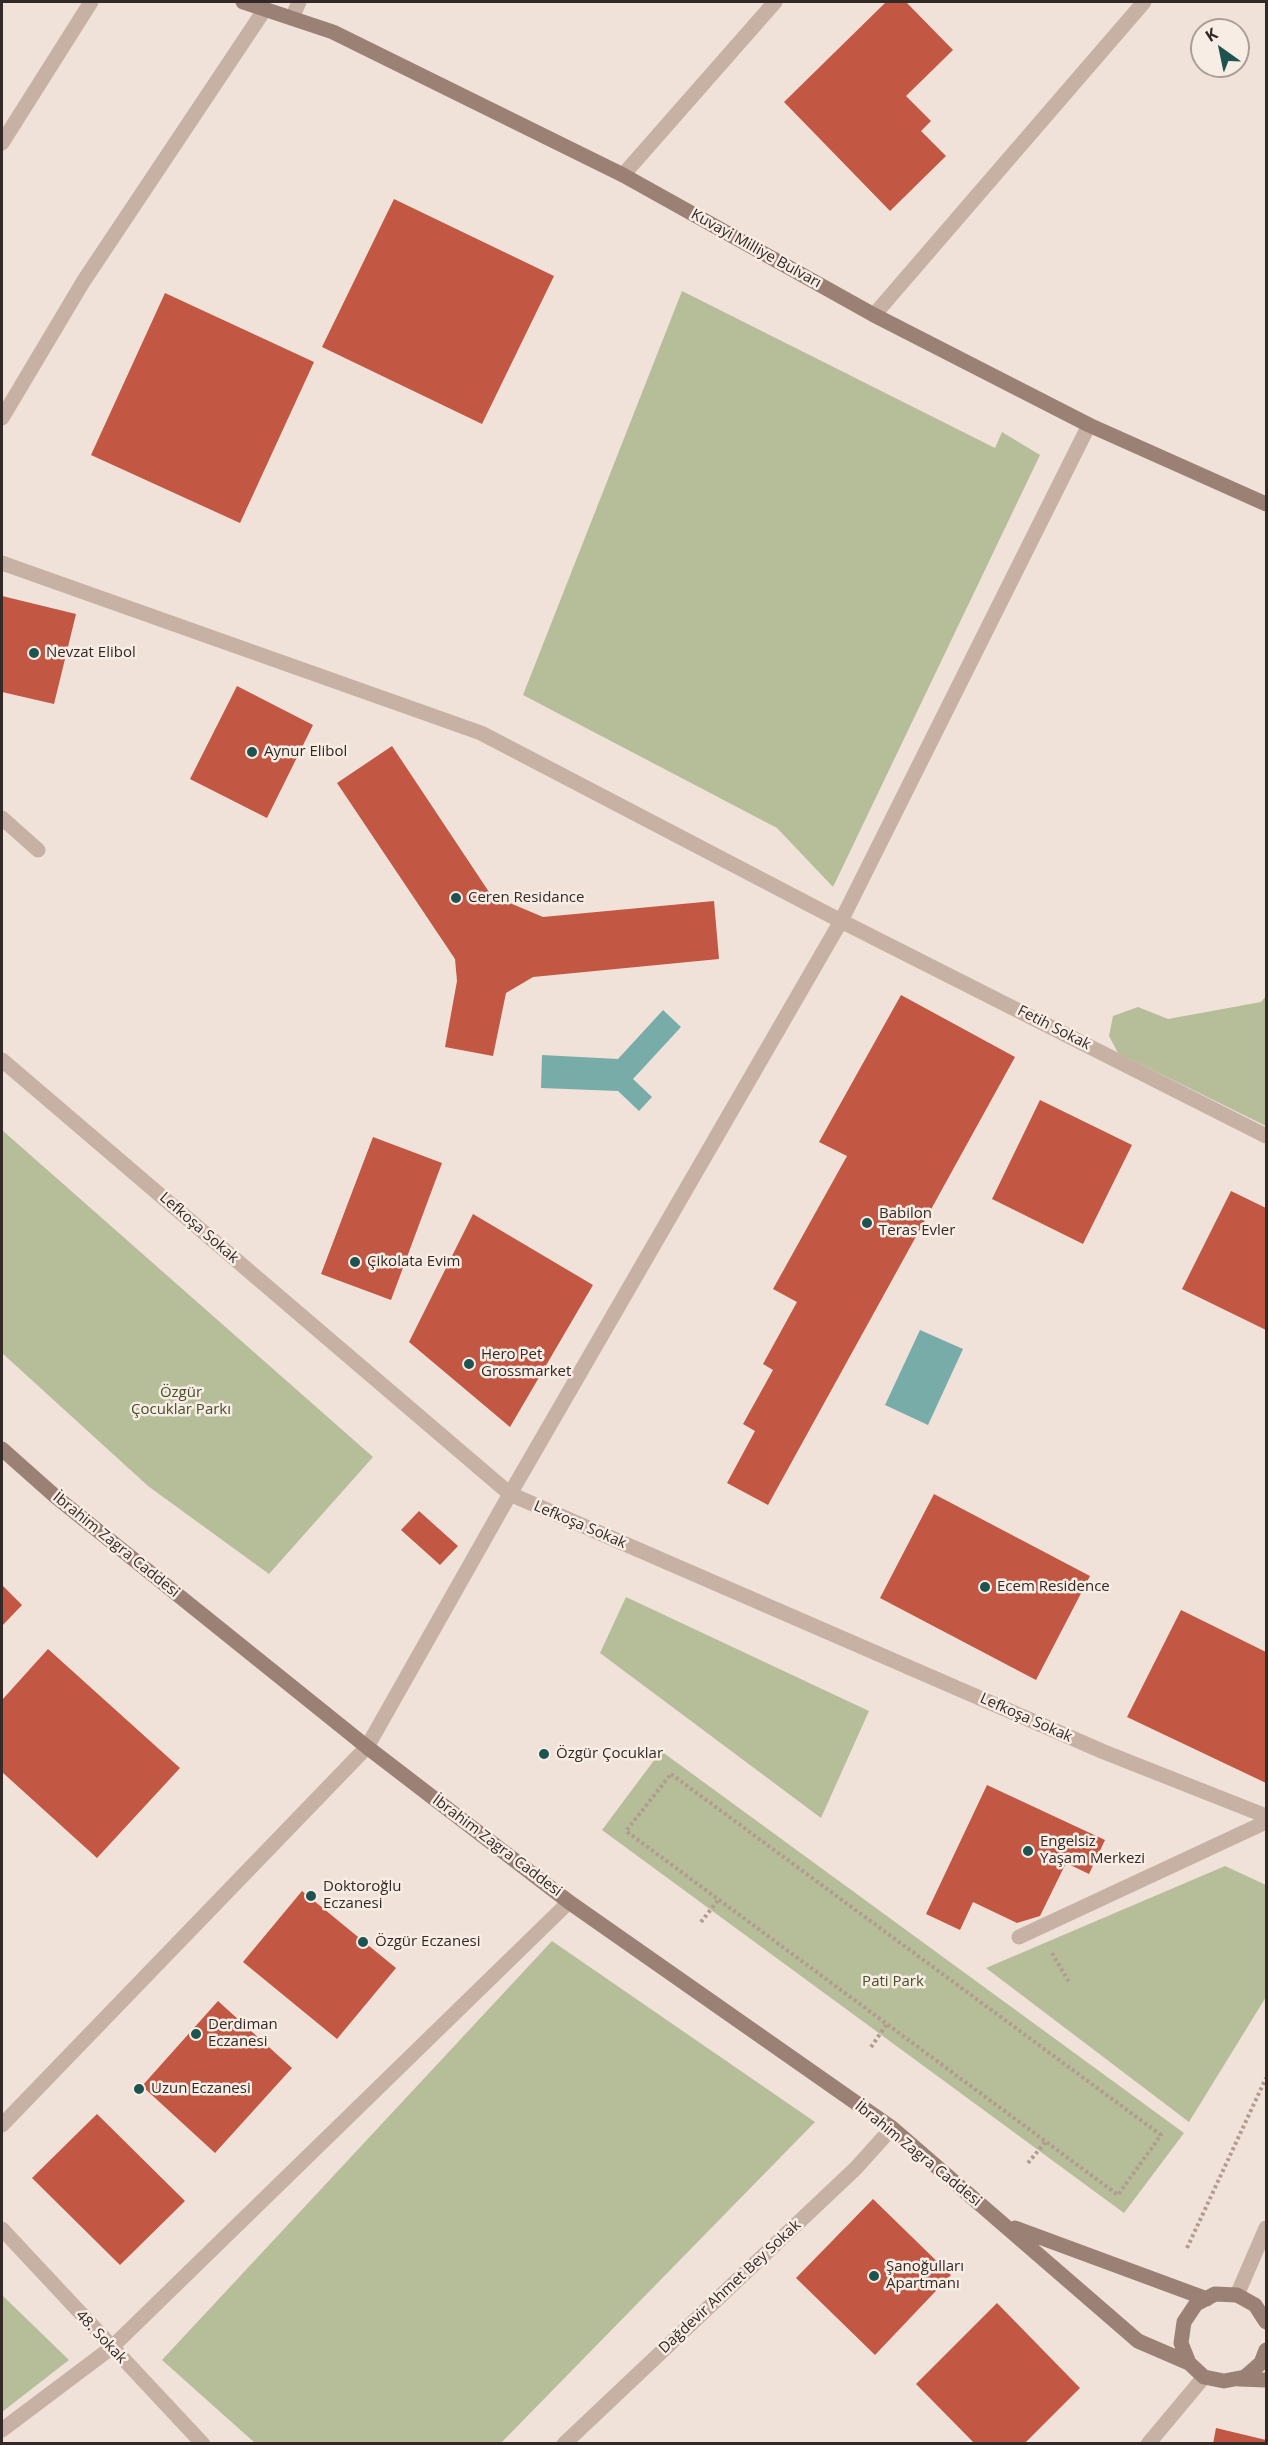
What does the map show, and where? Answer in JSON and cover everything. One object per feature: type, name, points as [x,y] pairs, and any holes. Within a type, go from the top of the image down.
[{"type":"main road","name":"Kuvayi Milliye Bulvarı","points":[[243,2],[333,32],[623,175],[874,315],[1089,425],[1266,504]]},
{"type":"main road","name":"İbrahim Zagra Caddesi","points":[[2,1449],[65,1504],[367,1747],[569,1902],[892,2128],[1138,2341],[1188,2363],[1204,2377]]},
{"type":"main road","name":"İbrahim Zagra Caddesi","points":[[1006,2225],[1207,2299]]},
{"type":"main road","points":[[1188,2363],[1181,2343],[1184,2322],[1196,2304],[1215,2294],[1237,2295],[1255,2305],[1266,2322]]},
{"type":"main road","points":[[1204,2377],[1224,2381],[1245,2377],[1261,2363],[1266,2350]]},
{"type":"main road","points":[[1236,2379],[1266,2380]]},
{"type":"street","points":[[2,143],[91,2]]},
{"type":"street","points":[[292,18],[299,2]]},
{"type":"street","points":[[623,175],[775,2]]},
{"type":"street","points":[[874,315],[1144,2]]},
{"type":"street","points":[[2,418],[82,282],[265,9]]},
{"type":"street","points":[[2,2125],[367,1747],[510,1494],[841,921],[1089,425]]},
{"type":"street","name":"Fetih Sokak","points":[[2,563],[481,733],[841,921],[1266,1136]]},
{"type":"street","points":[[2,818],[38,850]]},
{"type":"street","name":"Lefkoşa Sokak","points":[[2,1060],[510,1494],[1104,1752],[1266,1816]]},
{"type":"street","points":[[1019,1937],[1266,1822]]},
{"type":"street","points":[[2,2430],[111,2348],[569,1902]]},
{"type":"street","name":"Dağdevir Ahmet Bey Sokak","points":[[564,2444],[856,2168],[892,2128]]},
{"type":"street","points":[[1237,2295],[1266,2228]]},
{"type":"street","name":"48. Sokak","points":[[2,2229],[202,2444]]},
{"type":"street","points":[[1148,2444],[1204,2377]]},
{"type":"path","points":[[671,1774],[1161,2135],[1118,2195],[1047,2140],[718,1899],[626,1831],[671,1774]]},
{"type":"path","points":[[702,1922],[718,1899]]},
{"type":"path","points":[[1039,1929],[1070,1984]]},
{"type":"path","points":[[871,2047],[887,2024]]},
{"type":"path","points":[[1186,2247],[1266,2078]]},
{"type":"path","points":[[1028,2163],[1047,2140]]},
{"type":"green space","points":[[682,291],[995,448],[1002,432],[1040,455],[833,887],[777,828],[523,695]]},
{"type":"green space","points":[[1266,996],[1266,1126],[1118,1053],[1109,1036],[1113,1016],[1138,1007],[1168,1019],[1261,1002]]},
{"type":"green space","name":"Özgür Çocuklar Parkı","points":[[2,1130],[373,1457],[269,1574],[148,1486],[2,1353]]},
{"type":"green space","points":[[626,1597],[869,1711],[821,1818],[600,1653]]},
{"type":"green space","name":"Pati Park","points":[[661,1751],[1184,2133],[1124,2213],[602,1830]]},
{"type":"green space","points":[[1225,1866],[1266,1885],[1266,1997],[1189,2122],[986,1968]]},
{"type":"green space","points":[[552,1941],[815,2122],[501,2443],[255,2443],[162,2360]]},
{"type":"green space","points":[[2,2295],[69,2360],[2,2412]]},
{"type":"water","points":[[663,1010],[681,1027],[633,1079],[652,1097],[639,1111],[618,1091],[541,1088],[542,1055],[618,1059]]},
{"type":"water","points":[[920,1330],[963,1349],[928,1425],[885,1405]]},
{"type":"building","points":[[886,2],[906,2],[953,50],[906,96],[931,121],[921,131],[946,156],[890,211],[784,102]]},
{"type":"building","points":[[394,199],[554,276],[482,424],[322,347]]},
{"type":"building","points":[[165,293],[314,362],[240,523],[91,455]]},
{"type":"building","name":"Nevzat Elibol","points":[[2,596],[76,614],[54,704],[2,692]]},
{"type":"building","name":"Aynur Elibol","points":[[237,686],[313,725],[267,818],[190,779]]},
{"type":"building","name":"Ceren Residance","points":[[392,746],[491,895],[543,917],[714,901],[719,959],[533,977],[506,993],[493,1056],[445,1047],[457,981],[455,959],[337,783]]},
{"type":"building","name":"Babilon Teras Evler","points":[[901,995],[1015,1057],[768,1505],[727,1483],[755,1431],[743,1424],[773,1370],[763,1364],[797,1302],[773,1289],[847,1156],[819,1142]]},
{"type":"building","points":[[1040,1100],[1132,1145],[1083,1244],[992,1199]]},
{"type":"building","points":[[373,1137],[442,1163],[391,1300],[321,1274]]},
{"type":"building","points":[[1231,1191],[1266,1208],[1266,1330],[1182,1289]]},
{"type":"building","points":[[473,1214],[593,1285],[510,1427],[409,1342]]},
{"type":"building","name":"Ecem Residence","points":[[934,1494],[1090,1576],[1036,1680],[880,1598]]},
{"type":"building","points":[[419,1511],[458,1546],[440,1565],[401,1530]]},
{"type":"building","points":[[2,1585],[22,1605],[2,1626]]},
{"type":"building","points":[[1181,1610],[1266,1652],[1266,1783],[1127,1717]]},
{"type":"building","points":[[48,1649],[180,1768],[97,1858],[2,1772],[2,1700]]},
{"type":"building","name":"Engelsiz Yaşam Merkezi","points":[[987,1785],[1105,1840],[1089,1874],[1066,1863],[1040,1916],[1017,1923],[973,1902],[960,1930],[926,1914]]},
{"type":"building","points":[[302,1891],[396,1968],[337,2039],[243,1962]]},
{"type":"building","points":[[218,2001],[292,2068],[215,2153],[142,2086]]},
{"type":"building","points":[[97,2114],[185,2201],[120,2265],[32,2178]]},
{"type":"building","name":"Şanoğulları Apartmanı","points":[[873,2199],[951,2275],[875,2355],[796,2278]]},
{"type":"building","points":[[997,2303],[1080,2388],[1024,2444],[975,2444],[916,2384]]},
{"type":"building","points":[[1216,2428],[1266,2440],[1266,2444],[1213,2444]]},
{"type":"place","name":"Nevzat Elibol","points":[[34,653]]},
{"type":"place","name":"Aynur Elibol","points":[[252,752]]},
{"type":"place","name":"Ceren Residance","points":[[456,898]]},
{"type":"place","name":"Babilon Teras Evler","points":[[867,1223]]},
{"type":"place","name":"Çikolata Evim","points":[[355,1262]]},
{"type":"place","name":"Hero Pet Grossmarket","points":[[469,1364]]},
{"type":"place","name":"Ecem Residence","points":[[985,1587]]},
{"type":"place","name":"Özgür Çocuklar","points":[[544,1754]]},
{"type":"place","name":"Engelsiz Yaşam Merkezi","points":[[1028,1851]]},
{"type":"place","name":"Doktoroğlu Eczanesi","points":[[311,1896]]},
{"type":"place","name":"Özgür Eczanesi","points":[[363,1942]]},
{"type":"place","name":"Derdiman Eczanesi","points":[[196,2034]]},
{"type":"place","name":"Uzun Eczanesi","points":[[139,2089]]},
{"type":"place","name":"Şanoğulları Apartmanı","points":[[874,2276]]}]
